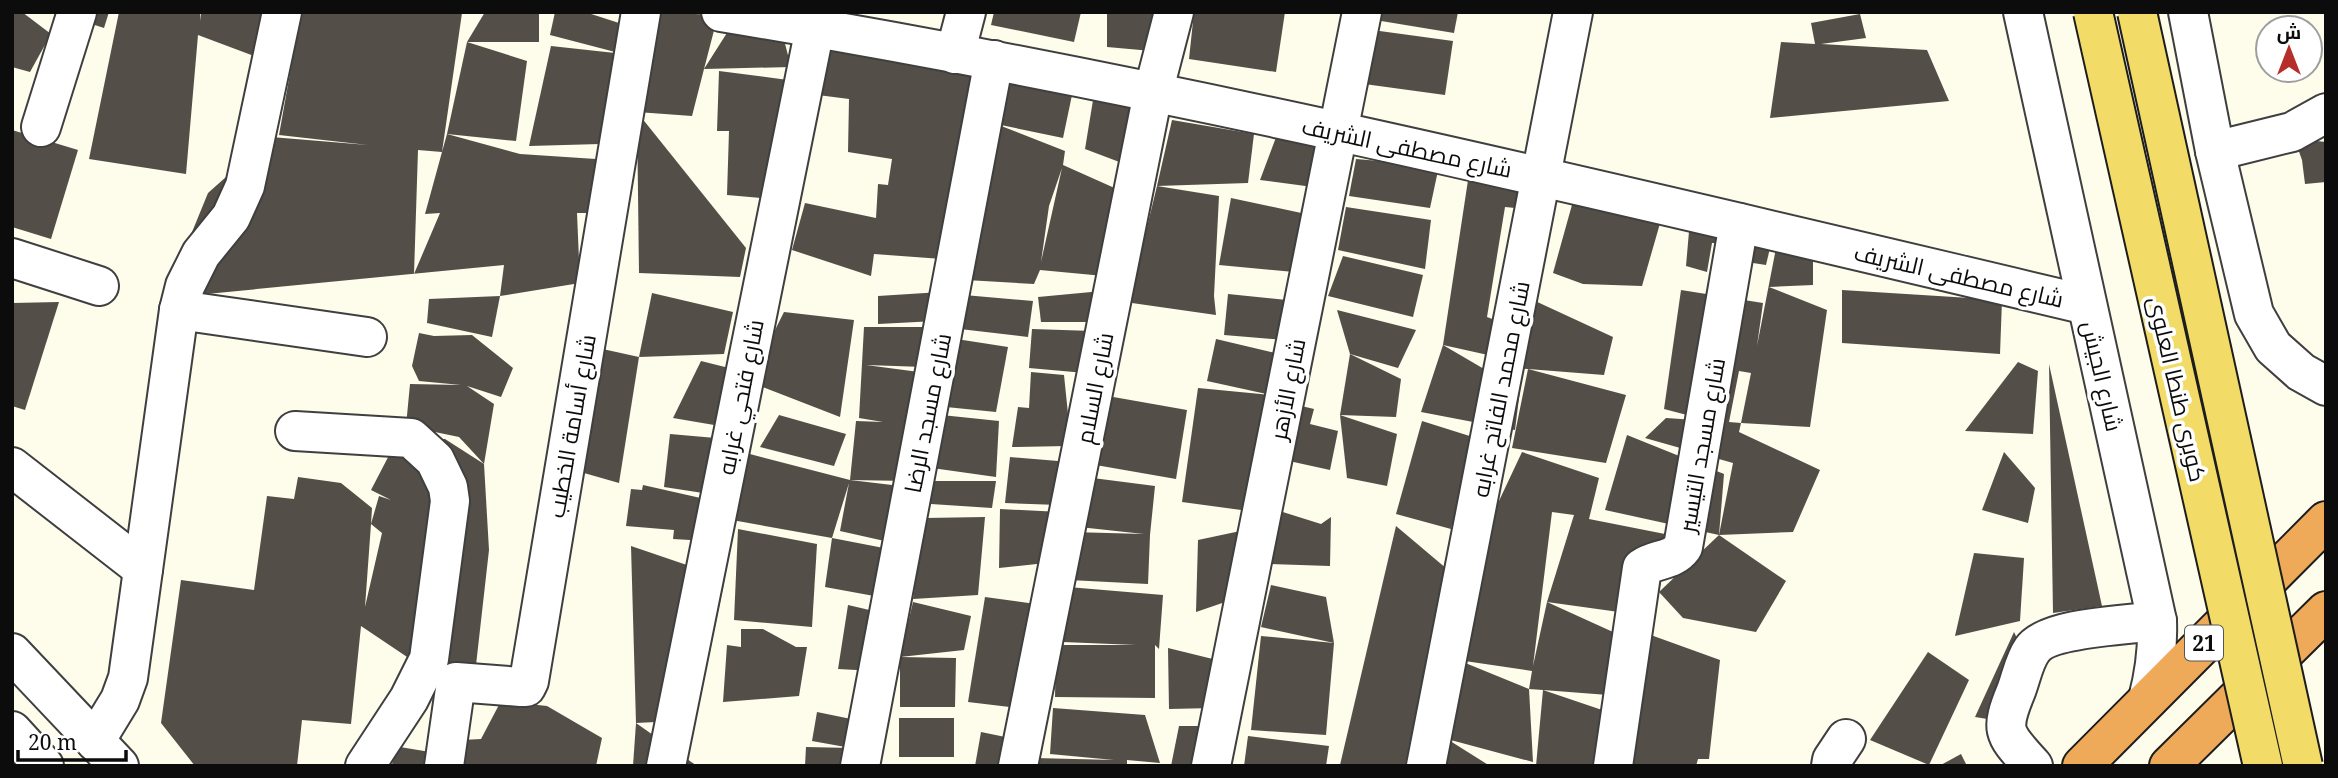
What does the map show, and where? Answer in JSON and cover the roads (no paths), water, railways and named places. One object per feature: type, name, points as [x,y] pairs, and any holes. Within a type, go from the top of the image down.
[{"type":"highway","name":"21","points":[[2082,766],[2326,521]]},
{"type":"highway","points":[[2169,766],[2326,611]]},
{"type":"main road","name":"كوبرى طنطا العلوى","points":[[2093,12],[2263,766]]},
{"type":"main road","name":"كوبرى طنطا العلوى","points":[[2137,12],[2304,766]]},
{"type":"street","points":[[41,127],[77,12]]},
{"type":"street","points":[[107,753],[128,678],[179,310],[185,286],[201,254],[231,217],[242,194],[282,12]]},
{"type":"street","name":"شارع أسامة الخطيب","points":[[444,766],[456,682],[526,687],[528,681],[641,12]]},
{"type":"street","name":"شارع مصطفى الشريف","points":[[722,12],[994,60],[1339,131],[2087,305]]},
{"type":"street","points":[[956,54],[966,12]]},
{"type":"street","name":"شارع السلام","points":[[1018,766],[1153,93],[1174,12]]},
{"type":"street","name":"شارع الأزهر","points":[[1211,766],[1362,12]]},
{"type":"street","name":"شارع محمد الفاتح غرابه","points":[[1426,766],[1573,12]]},
{"type":"street","name":"شارع الجيش","points":[[2023,12],[2157,621],[2158,648],[2148,699]]},
{"type":"street","points":[[2188,12],[2216,151],[2254,314],[2273,347],[2301,372],[2326,386]]},
{"type":"street","name":"شارع فتحي غرابه","points":[[666,766],[815,27]]},
{"type":"street","name":"شارع مسجد الرضا","points":[[860,766],[994,60]]},
{"type":"street","points":[[2216,151],[2292,132],[2326,113]]},
{"type":"street","name":"شارع مسجد التيسير","points":[[1613,766],[1642,568],[1658,560],[1670,559],[1683,547],[1740,223]]},
{"type":"street","points":[[12,258],[99,286]]},
{"type":"street","points":[[179,310],[367,337]]},
{"type":"street","points":[[295,431],[411,438],[435,460],[448,487],[450,501],[429,659],[409,699],[365,766]]},
{"type":"street","points":[[12,467],[143,569]]},
{"type":"street","points":[[2033,766],[2009,739],[2005,721],[2032,650],[2043,640],[2061,633],[2157,621]]},
{"type":"street","points":[[12,653],[107,753]]},
{"type":"street","points":[[12,732],[44,766]]}]
